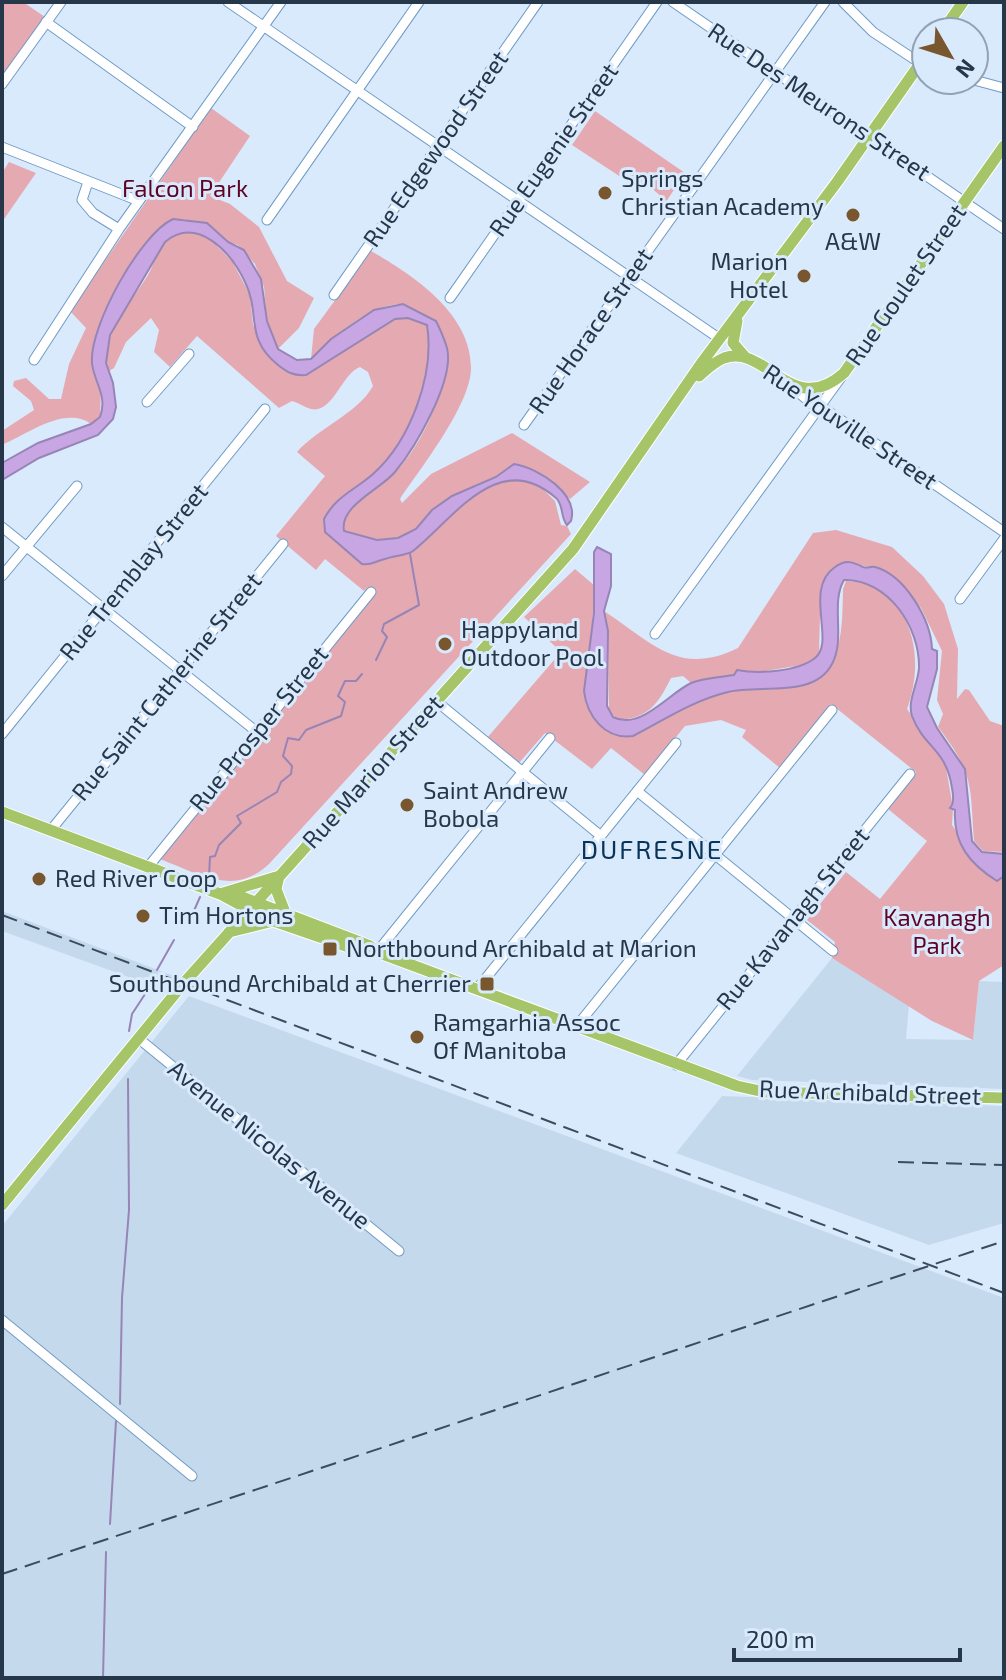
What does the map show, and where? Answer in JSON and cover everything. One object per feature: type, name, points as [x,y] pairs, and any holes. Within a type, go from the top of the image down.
[{"type":"main road","name":"Rue Marion Street","points":[[2,1205],[228,932],[525,603],[606,505],[720,339],[910,81]]},
{"type":"main road","name":"Rue Goulet Street","points":[[788,382],[805,388],[822,388],[844,373],[1004,146]]},
{"type":"main road","points":[[738,317],[733,343],[747,359]]},
{"type":"main road","name":"Rue Youville Street","points":[[692,381],[728,357],[747,359],[788,382]]},
{"type":"main road","name":"Rue Archibald Street","points":[[2,812],[251,906],[286,915],[370,946],[377,952],[676,1065],[764,1092],[1004,1098]]},
{"type":"main road","points":[[273,921],[228,932],[222,894],[279,876]]},
{"type":"main road","points":[[279,876],[276,889],[286,915]]},
{"type":"main road","name":"Rue Archibald Street","points":[[251,906],[273,921],[363,953],[377,952]]},
{"type":"street","points":[[2,84],[61,2]]},
{"type":"street","points":[[228,2],[720,339]]},
{"type":"street","points":[[34,360],[119,229],[281,2]]},
{"type":"street","points":[[267,220],[419,2]]},
{"type":"street","name":"Rue Edgewood Street","points":[[334,295],[538,2]]},
{"type":"street","name":"Rue Eugenie Street","points":[[450,298],[657,2]]},
{"type":"street","name":"Rue Des Meurons Street","points":[[673,2],[1004,229]]},
{"type":"street","name":"Rue Horace Street","points":[[524,425],[825,2]]},
{"type":"street","points":[[843,2],[873,32],[910,54]]},
{"type":"street","points":[[46,22],[193,127]]},
{"type":"street","points":[[2,147],[139,201]]},
{"type":"street","points":[[88,182],[82,200],[86,207],[119,229]]},
{"type":"street","points":[[147,402],[189,354]]},
{"type":"street","points":[[655,634],[819,406],[834,392],[844,373]]},
{"type":"street","name":"Rue Youville Street","points":[[788,382],[812,404],[1004,532]]},
{"type":"street","name":"Rue Tremblay Street","points":[[2,734],[265,409]]},
{"type":"street","points":[[2,576],[77,486]]},
{"type":"street","points":[[2,527],[257,732]]},
{"type":"street","points":[[960,599],[1004,539]]},
{"type":"street","name":"Rue Saint Catherine Street","points":[[51,830],[283,544]]},
{"type":"street","name":"Rue Prosper Street","points":[[148,867],[371,592]]},
{"type":"street","points":[[436,701],[601,836]]},
{"type":"street","points":[[576,1027],[832,710]]},
{"type":"street","points":[[377,952],[550,738]]},
{"type":"street","points":[[477,989],[676,743]]},
{"type":"street","name":"Rue Kavanagh Street","points":[[676,1065],[910,774]]},
{"type":"street","points":[[637,791],[833,951]]},
{"type":"street","name":"Avenue Nicolas Avenue","points":[[138,1038],[399,1251]]},
{"type":"street","points":[[2,1320],[192,1476]]},
{"type":"shaded area","points":[[173,219],[207,223],[228,242],[244,250],[261,279],[267,321],[278,349],[297,360],[311,359],[331,339],[374,310],[403,304],[436,321],[447,348],[448,362],[432,413],[395,472],[362,498],[348,514],[344,531],[377,540],[398,538],[416,529],[432,510],[452,496],[496,477],[514,464],[535,471],[563,492],[572,511],[571,521],[567,525],[556,498],[535,484],[516,480],[497,484],[479,493],[408,554],[362,564],[325,532],[324,519],[340,499],[386,460],[408,426],[417,406],[427,365],[427,325],[408,318],[395,319],[306,375],[290,373],[267,355],[261,345],[250,294],[231,259],[212,241],[189,233],[165,242],[110,335],[106,363],[116,407],[113,419],[98,435],[39,458],[2,480],[2,463],[38,443],[91,424],[100,417],[102,396],[92,363],[99,327],[132,262],[160,228]]},
{"type":"shaded area","points":[[597,547],[611,554],[611,586],[604,611],[608,631],[607,706],[613,717],[623,720],[643,715],[696,681],[734,675],[737,670],[766,672],[788,669],[815,658],[821,650],[822,640],[821,588],[826,577],[839,564],[849,562],[865,568],[875,567],[896,579],[921,612],[932,649],[937,651],[937,669],[927,707],[937,728],[965,769],[972,841],[982,852],[1004,854],[1004,876],[997,881],[987,874],[971,860],[960,843],[955,810],[950,808],[953,798],[945,764],[922,735],[912,716],[911,704],[919,668],[914,637],[898,608],[887,597],[860,582],[844,580],[838,600],[836,654],[824,675],[813,682],[785,688],[728,692],[679,711],[633,736],[623,736],[599,724],[589,709],[584,691],[594,613],[594,552]]},
{"type":"shaded area","points":[[2,911],[174,976],[164,990],[2,931]]},
{"type":"shaded area","points":[[832,958],[909,1005],[906,1039],[973,1040],[979,981],[1004,982],[1004,1089],[752,1080],[737,1076]]},
{"type":"shaded area","points":[[189,996],[1004,1298],[1004,1678],[2,1678],[2,1226]]},
{"type":"shaded area","points":[[722,1096],[1004,1106],[1004,1223],[929,1245],[676,1153]]},
{"type":"green space","points":[[2,2],[23,2],[45,17],[2,77]]},
{"type":"green space","name":"Falcon Park","points":[[211,108],[250,136],[210,196],[230,204],[259,227],[287,281],[314,298],[299,328],[278,349],[267,321],[264,287],[255,264],[238,245],[228,242],[210,225],[183,219],[149,239],[110,299],[92,361],[101,387],[100,417],[91,424],[81,419],[58,420],[2,445],[2,431],[34,410],[31,401],[13,386],[14,381],[26,378],[49,399],[61,399],[69,364],[86,328],[70,311]]},
{"type":"green space","points":[[595,111],[685,173],[662,208],[657,205],[662,197],[644,182],[639,189],[572,145]]},
{"type":"green space","points":[[9,162],[36,173],[2,222],[2,173]]},
{"type":"green space","points":[[195,232],[208,237],[232,261],[250,295],[253,325],[290,374],[306,375],[395,319],[408,318],[427,324],[428,363],[410,422],[390,457],[342,498],[324,519],[325,532],[362,564],[408,553],[453,509],[501,480],[529,475],[555,501],[561,525],[567,526],[571,534],[269,864],[256,874],[229,881],[202,876],[160,859],[375,593],[368,587],[364,591],[325,559],[316,570],[276,536],[325,476],[297,452],[357,405],[373,386],[368,372],[360,367],[319,409],[292,401],[279,408],[197,336],[170,367],[154,352],[159,330],[151,318],[126,342],[114,368],[109,371],[107,358],[112,333],[148,275],[162,244],[176,235]]},
{"type":"green space","points":[[371,251],[437,298],[462,331],[469,349],[471,369],[462,401],[443,437],[400,499],[402,503],[431,474],[512,433],[590,482],[570,499],[523,465],[514,464],[496,477],[452,496],[432,510],[416,529],[398,538],[377,540],[344,531],[344,523],[353,508],[391,477],[411,453],[435,407],[447,360],[438,325],[403,304],[390,305],[365,315],[311,359],[314,329]]},
{"type":"green space","points":[[836,530],[892,547],[923,576],[944,604],[958,649],[957,699],[965,689],[969,690],[990,721],[1004,726],[1004,852],[983,851],[974,841],[968,780],[958,757],[938,727],[943,714],[937,700],[942,651],[921,608],[902,586],[879,569],[846,562],[830,572],[820,614],[819,655],[802,665],[691,683],[683,676],[671,678],[658,701],[639,716],[621,720],[609,713],[608,631],[604,611],[667,652],[699,659],[717,656],[738,648],[813,533]]},
{"type":"green space","name":"Kavanagh Park","points":[[575,569],[595,586],[586,704],[599,724],[633,736],[678,711],[714,696],[750,689],[788,688],[806,684],[820,676],[830,665],[840,638],[846,581],[875,586],[900,610],[913,641],[915,658],[915,675],[907,709],[945,762],[953,808],[952,825],[989,876],[997,881],[1004,876],[1004,965],[979,981],[973,1040],[932,1021],[832,958],[835,942],[807,920],[846,872],[880,899],[927,841],[888,809],[916,772],[831,704],[780,768],[742,737],[746,730],[721,720],[685,726],[645,775],[611,748],[592,769],[545,733],[519,763],[487,738],[561,652],[524,617]]},
{"type":"waterway","points":[[376,660],[387,637],[382,631],[384,624],[419,605],[410,554]]},
{"type":"waterway","points":[[209,876],[210,857],[215,856],[219,845],[241,823],[237,816],[277,792],[281,782],[291,774],[292,766],[283,756],[288,738],[299,740],[306,730],[341,716],[345,702],[338,696],[345,681],[356,681],[362,674]]},
{"type":"waterway","points":[[193,913],[200,897]]},
{"type":"waterway","points":[[157,970],[174,940]]},
{"type":"waterway","points":[[129,1031],[132,1014],[151,985]]},
{"type":"waterway","points":[[120,1404],[122,1298],[129,1210],[128,1079]]},
{"type":"waterway","points":[[110,1524],[116,1421]]},
{"type":"waterway","points":[[103,1678],[106,1552]]},
{"type":"railway","points":[[2,915],[1004,1293]]},
{"type":"railway","points":[[898,1162],[1004,1165]]},
{"type":"railway","points":[[2,1574],[1004,1241]]},
{"type":"place","name":"Springs Christian Academy","points":[[605,193]]},
{"type":"place","name":"A&W","points":[[853,215]]},
{"type":"place","name":"Marion Hotel","points":[[804,276]]},
{"type":"place","name":"Happyland Outdoor Pool","points":[[445,644]]},
{"type":"place","name":"Saint Andrew Bobola","points":[[407,805]]},
{"type":"place","name":"Red River Coop","points":[[39,879]]},
{"type":"place","name":"Tim Hortons","points":[[143,916]]},
{"type":"place","name":"Northbound Archibald at Marion","points":[[330,949]]},
{"type":"place","name":"Southbound Archibald at Cherrier","points":[[487,984]]},
{"type":"place","name":"Ramgarhia Assoc Of Manitoba","points":[[417,1037]]},
{"type":"district","name":"DUFRESNE","points":[[652,850]]}]
